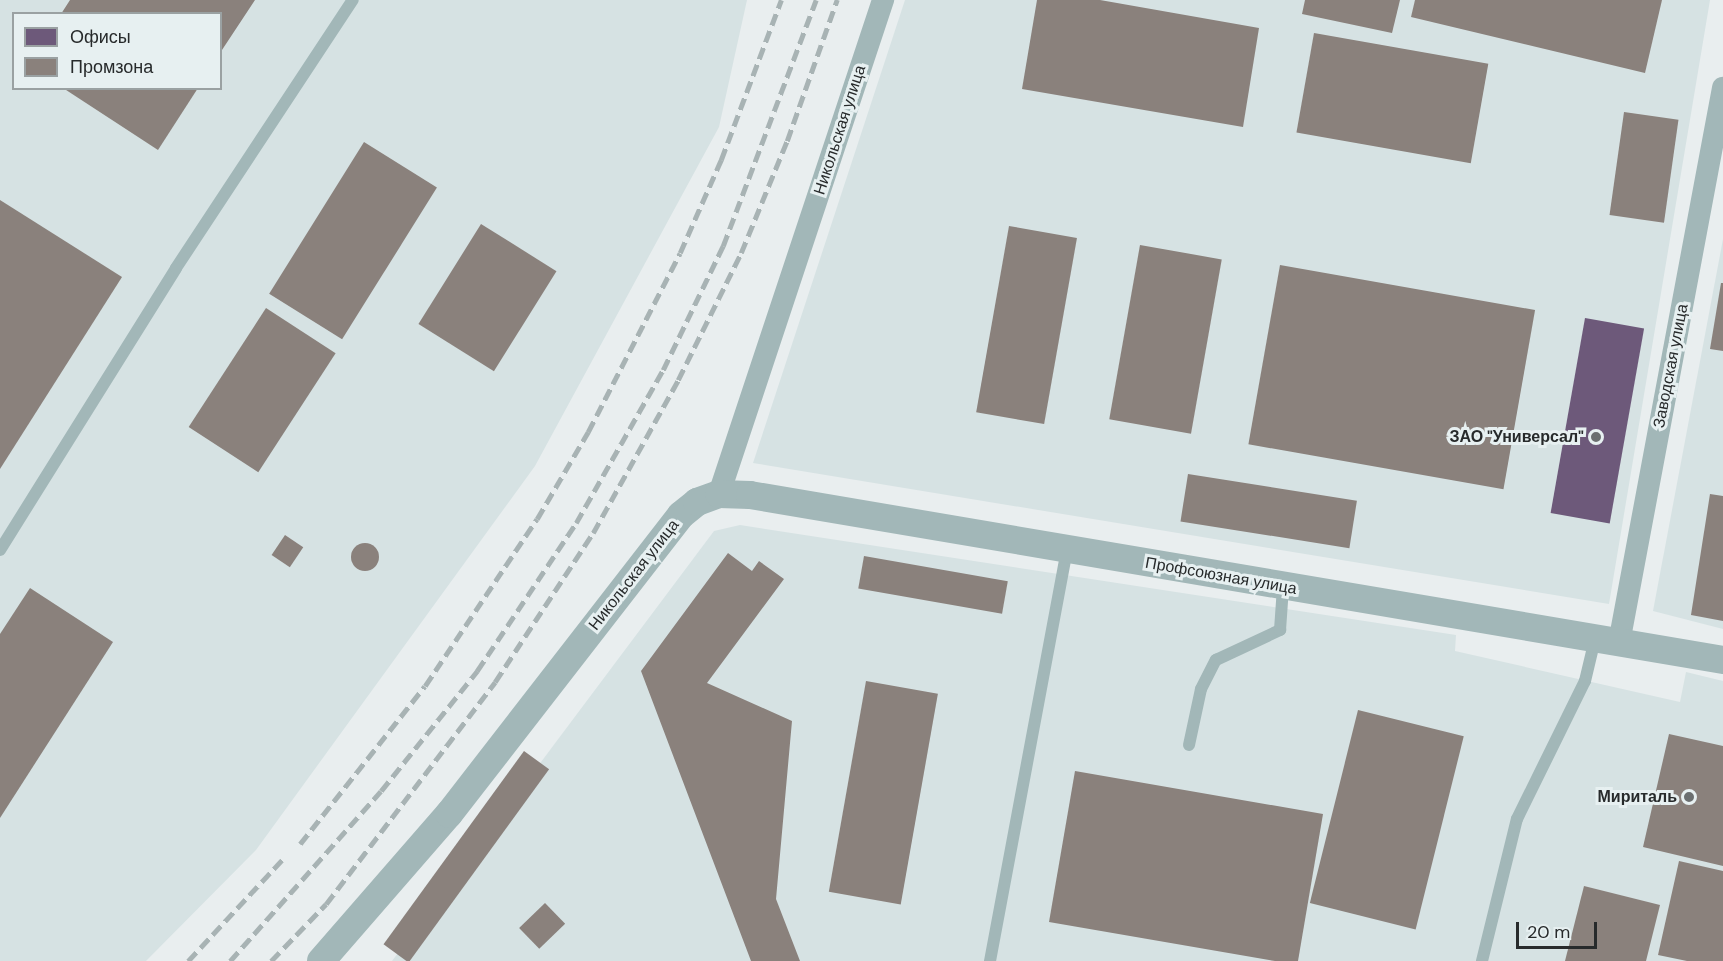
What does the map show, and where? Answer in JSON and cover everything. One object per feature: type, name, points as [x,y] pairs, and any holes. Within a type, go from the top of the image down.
[{"type":"street","name":"Никольская улица","points":[[321,961],[449,814],[681,515],[697,502],[719,494],[883,0]]},
{"type":"street","name":"Заводская улица","points":[[1607,641],[1723,88]]},
{"type":"street","name":"Профсоюзная улица","points":[[719,494],[750,495],[1723,660]]},
{"type":"lane","points":[[0,550],[176,268],[353,0]]},
{"type":"lane","points":[[990,961],[1067,549]]},
{"type":"lane","points":[[1188,745],[1201,689],[1216,660],[1280,630],[1283,587]]},
{"type":"lane","points":[[1482,961],[1517,819],[1607,641]]},
{"type":"shaded area","points":[[0,0],[747,0],[719,127],[535,466],[256,850],[146,961],[0,961]]},
{"type":"shaded area","points":[[905,0],[1710,0],[1609,604],[753,463]]},
{"type":"shaded area","points":[[1723,239],[1723,629],[1653,611]]},
{"type":"shaded area","points":[[740,525],[1456,635],[1455,651],[1680,702],[1686,672],[1723,681],[1723,961],[392,961],[714,531]]},
{"type":"building: Офисы","points":[[1585,318],[1644,328],[1610,523],[1551,513]]},
{"type":"building: Промзона","points":[[70,0],[255,0],[222,50],[222,12],[62,12]]},
{"type":"building: Промзона","points":[[1037,0],[1100,0],[1259,28],[1243,127],[1022,89]]},
{"type":"building: Промзона","points":[[1305,0],[1400,0],[1392,33],[1302,14]]},
{"type":"building: Промзона","points":[[1415,0],[1662,0],[1645,73],[1411,17]]},
{"type":"building: Промзона","points":[[1314,33],[1488,64],[1471,163],[1296,132]]},
{"type":"building: Промзона","points":[[66,90],[197,90],[158,150]]},
{"type":"building: Промзона","points":[[1624,112],[1678,120],[1664,223],[1610,215]]},
{"type":"building: Промзона","points":[[364,142],[437,188],[342,339],[269,294]]},
{"type":"building: Промзона","points":[[0,200],[122,277],[0,469]]},
{"type":"building: Промзона","points":[[481,224],[556,271],[494,371],[418,324]]},
{"type":"building: Промзона","points":[[1009,226],[1077,238],[1044,424],[976,412]]},
{"type":"building: Промзона","points":[[1140,245],[1222,259],[1191,434],[1109,419]]},
{"type":"building: Промзона","points":[[1280,265],[1535,310],[1503,489],[1248,444]]},
{"type":"building: Промзона","points":[[1721,283],[1723,283],[1723,351],[1710,349]]},
{"type":"building: Промзона","points":[[266,308],[336,353],[258,472],[189,427]]},
{"type":"building: Промзона","points":[[1188,474],[1357,501],[1349,548],[1180,521]]},
{"type":"building: Промзона","points":[[1710,494],[1723,496],[1723,621],[1691,615]]},
{"type":"building: Промзона","points":[[285,535],[303,547],[290,567],[272,555]]},
{"type":"building: Промзона","points":[[365,543],[375,547],[379,557],[375,567],[365,571],[355,567],[351,557],[355,547]]},
{"type":"building: Промзона","points":[[728,553],[752,571],[759,561],[784,579],[707,683],[792,721],[776,899],[800,961],[751,961],[641,671]]},
{"type":"building: Промзона","points":[[864,556],[1008,581],[1002,614],[858,588]]},
{"type":"building: Промзона","points":[[30,588],[113,642],[0,818],[0,634]]},
{"type":"building: Промзона","points":[[866,681],[938,694],[901,904],[829,892]]},
{"type":"building: Промзона","points":[[1358,710],[1464,736],[1416,929],[1310,903]]},
{"type":"building: Промзона","name":"Мириталь","points":[[1669,734],[1723,746],[1723,866],[1643,847]]},
{"type":"building: Промзона","points":[[524,751],[549,769],[410,961],[384,944]]},
{"type":"building: Промзона","points":[[1075,771],[1323,814],[1298,961],[1275,961],[1049,922]]},
{"type":"building: Промзона","points":[[1679,861],[1723,871],[1723,961],[1687,961],[1658,955]]},
{"type":"building: Промзона","points":[[1584,886],[1660,905],[1646,961],[1565,961]]},
{"type":"building: Промзона","points":[[545,903],[565,924],[539,949],[519,928]]},
{"type":"railway","points":[[300,844],[425,686],[537,519],[588,432],[680,253],[721,160],[781,0]]},
{"type":"railway","points":[[230,961],[381,791],[477,671],[576,523],[663,370],[723,246],[816,0]]},
{"type":"railway","points":[[271,961],[326,904],[495,682],[593,533],[678,380],[741,253],[787,141],[837,0]]},
{"type":"railway","points":[[188,961],[282,860]]},
{"type":"place","name":"ЗАО \"Универсал\"","points":[[1596,437]]},
{"type":"place","name":"Мириталь","points":[[1689,797]]}]
